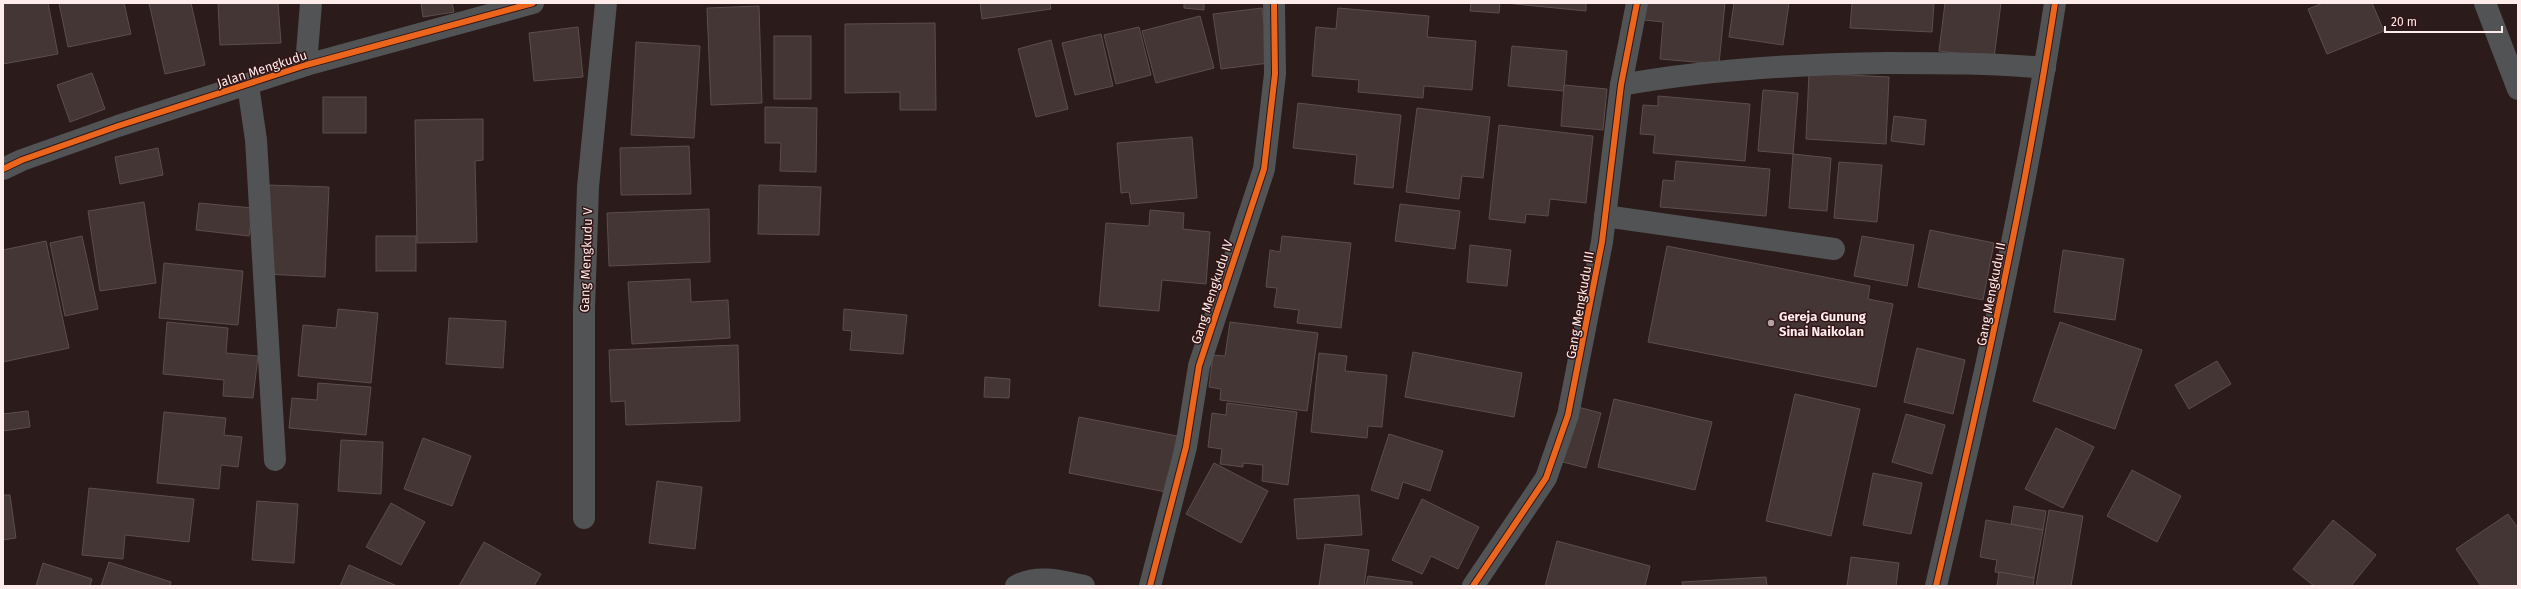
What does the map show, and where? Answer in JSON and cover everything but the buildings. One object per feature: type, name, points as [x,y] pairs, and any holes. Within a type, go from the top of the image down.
[{"type":"street","points":[[306,65],[311,3]]},
{"type":"street","name":"Jalan Mengkudu","points":[[3,169],[22,160],[118,126],[306,65],[533,3]]},
{"type":"street","name":"Gang Mengkudu V","points":[[584,518],[584,309],[588,186],[606,3]]},
{"type":"street","name":"Gang Mengkudu IV","points":[[1150,586],[1186,447],[1199,366],[1264,169],[1275,74],[1274,3]]},
{"type":"street","name":"Gang Mengkudu III","points":[[1473,586],[1546,478],[1568,415],[1578,373],[1605,216],[1621,84],[1638,3]]},
{"type":"street","name":"Gang Mengkudu II","points":[[1936,586],[1992,350],[2045,68],[2055,3]]},
{"type":"street","points":[[2485,3],[2518,89]]},
{"type":"street","points":[[1621,84],[1675,75],[1821,64],[1986,62],[2045,68]]},
{"type":"street","points":[[248,85],[256,140],[275,460]]},
{"type":"street","points":[[1605,216],[1834,248]]},
{"type":"street","points":[[1016,586],[1024,582],[1052,579],[1084,586]]},
{"type":"cycle path","points":[[3,169],[22,160],[118,126],[306,65],[533,3]]},
{"type":"cycle path","points":[[1150,586],[1186,447],[1199,366],[1264,169],[1275,74],[1274,3]]},
{"type":"cycle path","points":[[1473,586],[1546,478],[1568,415],[1602,242],[1621,85],[1637,3]]},
{"type":"cycle path","points":[[1936,586],[1986,368],[2016,223],[2055,3]]},
{"type":"place","name":"Gereja Gunung Sinai Naikolan","points":[[1771,323]]}]
